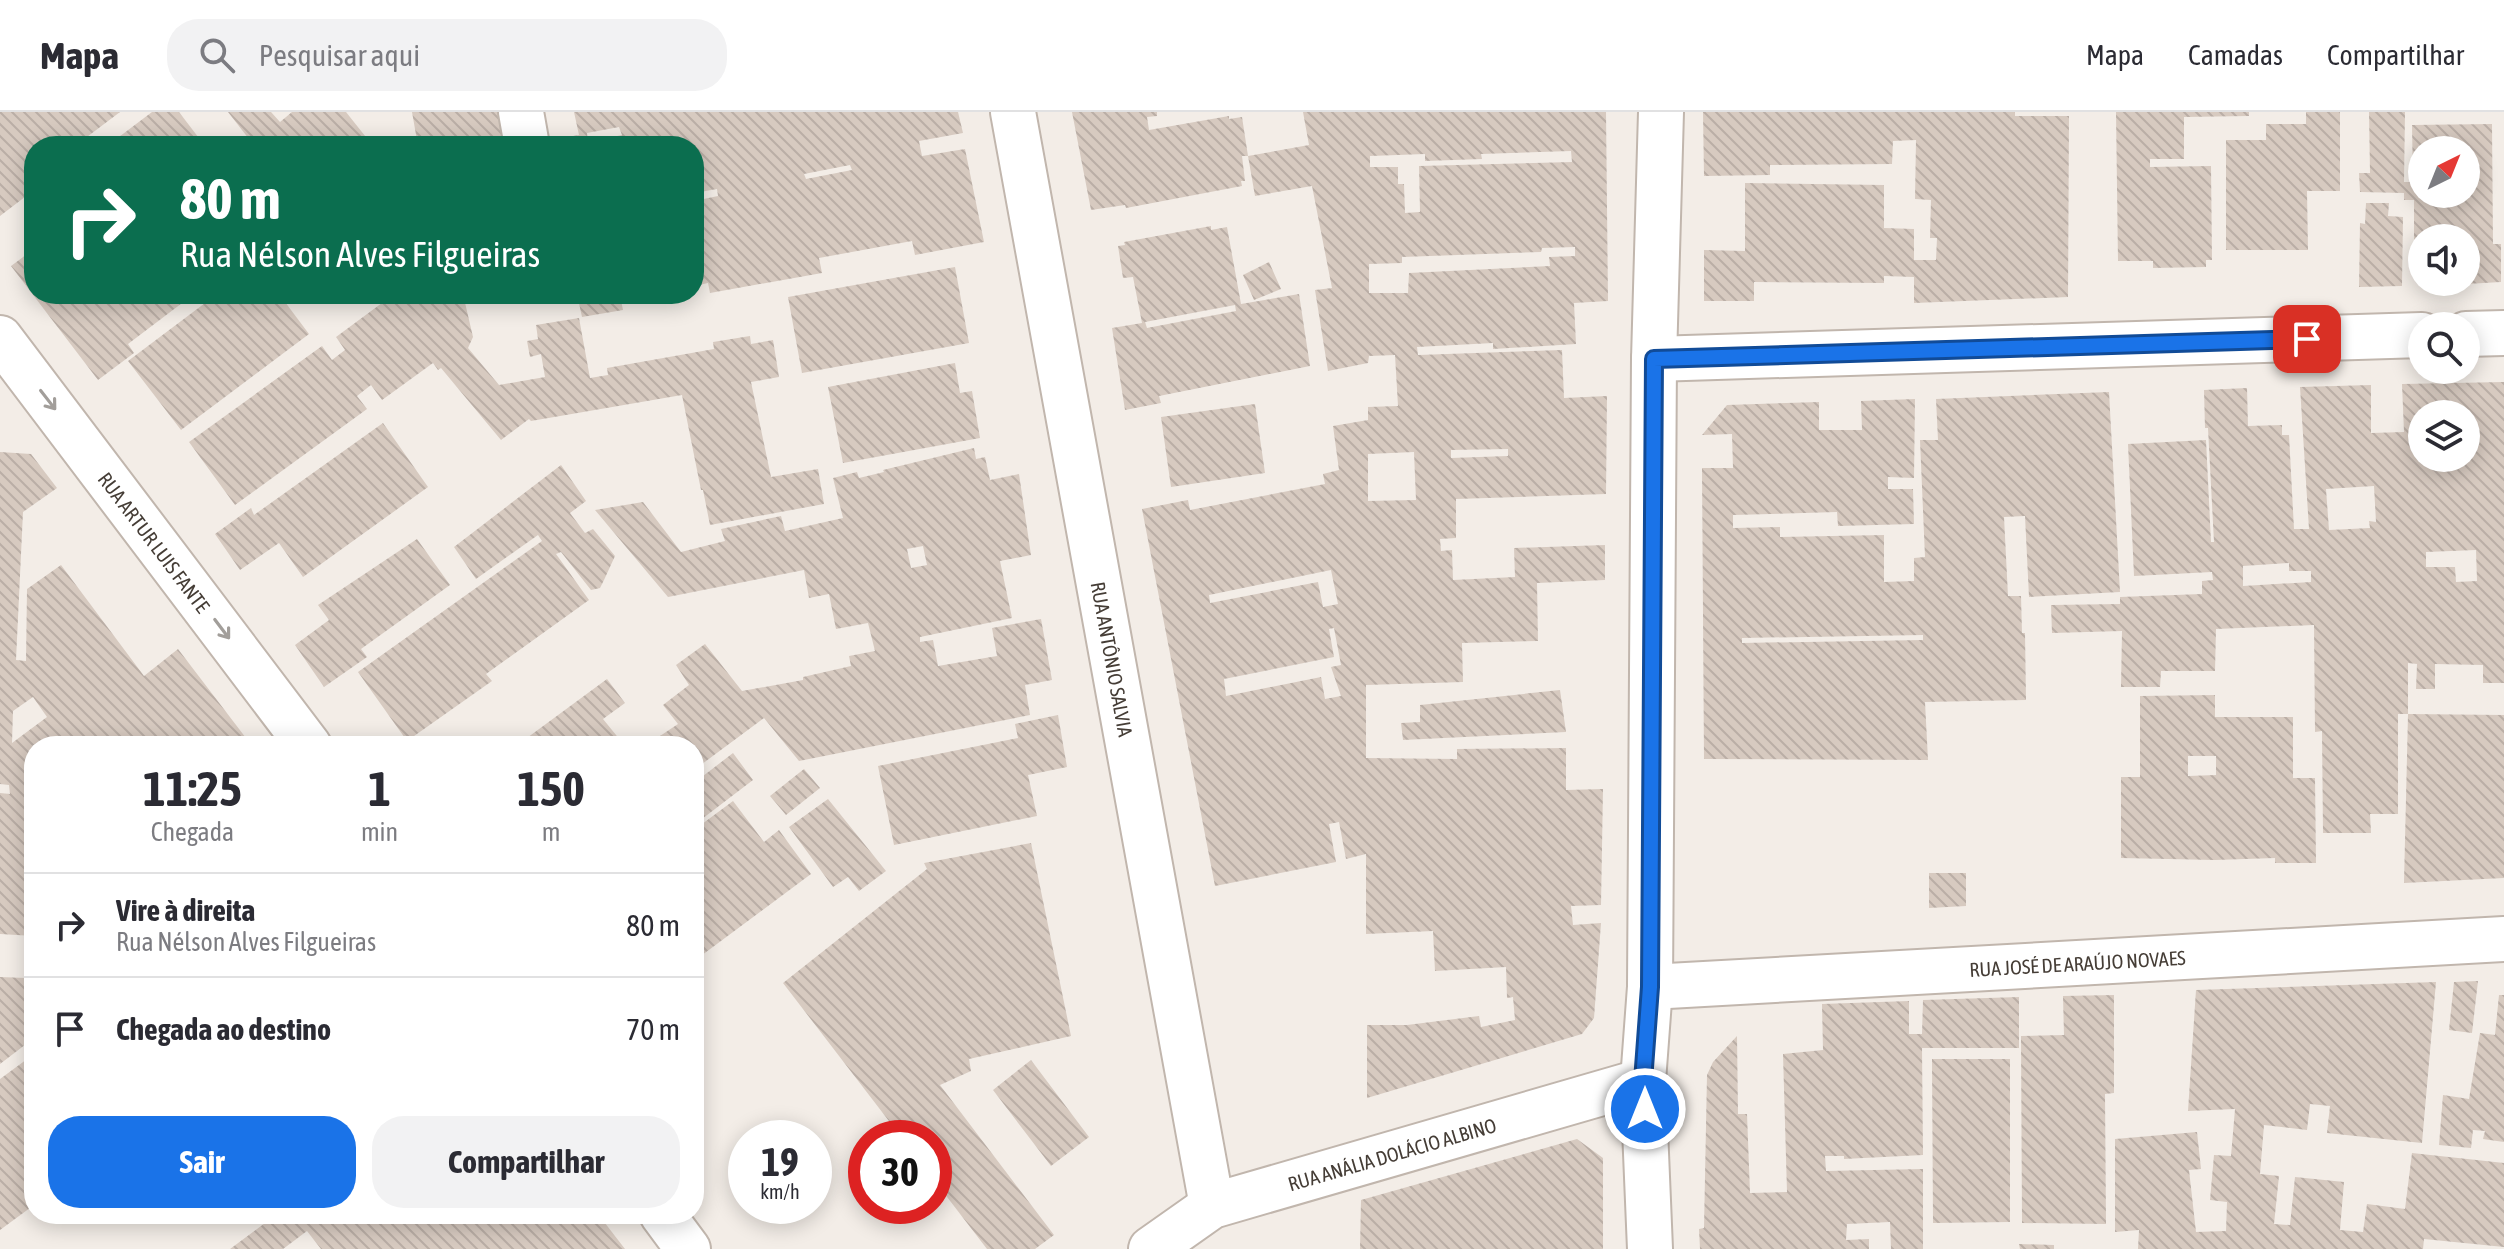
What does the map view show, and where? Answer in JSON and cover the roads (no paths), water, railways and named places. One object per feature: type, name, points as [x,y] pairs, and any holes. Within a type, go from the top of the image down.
[{"type":"street","points":[[521,112],[525,136]]},
{"type":"street","name":"RUA ANTÔNIO SALVIA","points":[[1013,112],[1212,1206]]},
{"type":"street","points":[[1650,1249],[1643,1081],[1650,987],[1654,359],[1661,112]]},
{"type":"street","points":[[2480,334],[2504,333]]},
{"type":"street","points":[[1654,359],[2408,335]]},
{"type":"street","name":"RUA ARTUR LUIS FANTE","points":[[0,338],[301,736]]},
{"type":"street","name":"RUA JOSÉ DE ARAÚJO NOVAES","points":[[1650,987],[2504,939]]},
{"type":"street","name":"RUA ANÁLIA DOLÁCIO ALBINO","points":[[1151,1249],[1212,1206],[1643,1081]]},
{"type":"street","points":[[669,1224],[688,1249]]}]
